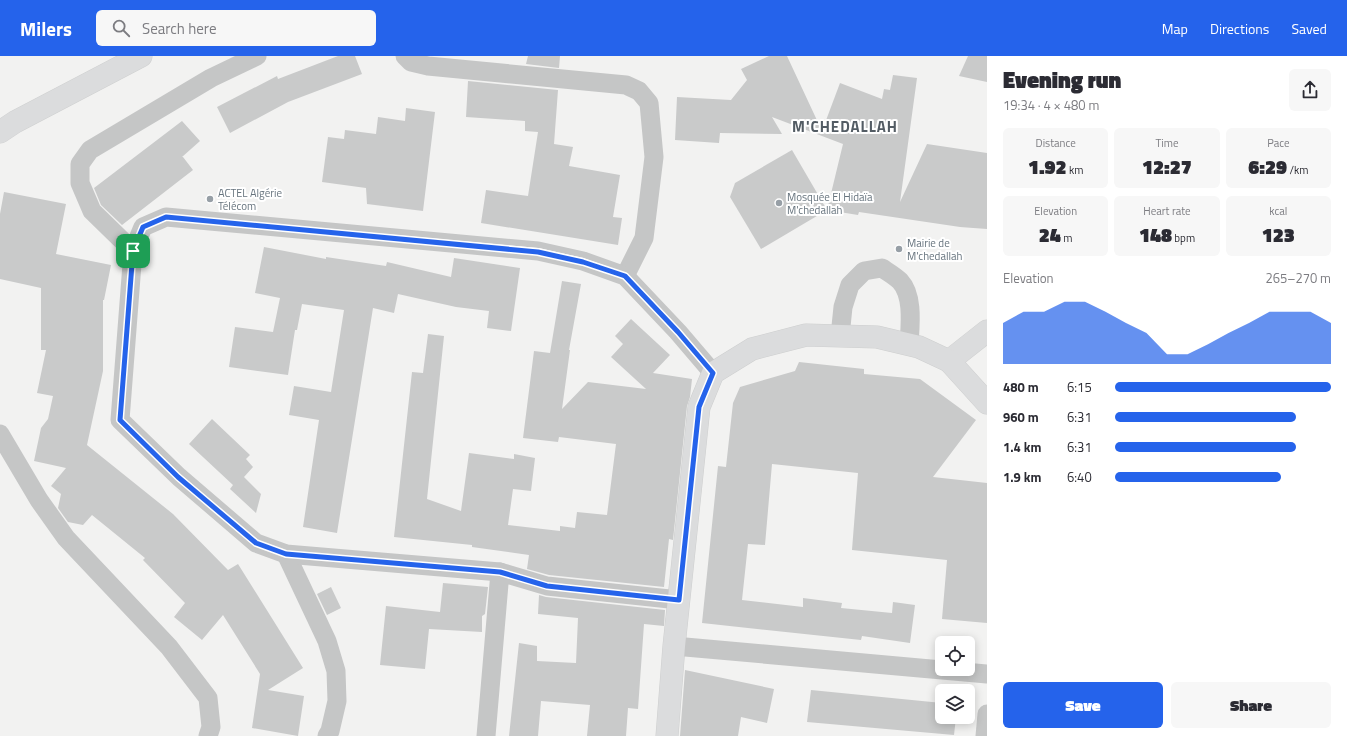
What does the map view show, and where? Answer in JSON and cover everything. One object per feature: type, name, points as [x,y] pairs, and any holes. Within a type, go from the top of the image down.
[{"type":"main road","points":[[0,132],[15,122],[140,56]]},
{"type":"main road","points":[[949,361],[987,331]]},
{"type":"main road","points":[[667,736],[674,646],[699,407],[713,373],[752,349],[806,335],[877,337],[919,347],[949,361],[987,403]]},
{"type":"street","points":[[133,251],[92,211],[80,183],[80,164],[90,150],[211,78],[257,56]]},
{"type":"street","points":[[405,56],[411,62],[428,66],[626,85],[639,90],[649,103],[654,157],[644,238],[625,276]]},
{"type":"street","points":[[679,600],[547,586],[500,572],[286,554],[256,543],[178,477],[120,420],[133,251],[143,227],[166,217],[538,252],[583,262],[625,276],[678,332],[713,373]]},
{"type":"street","points":[[840,336],[843,307],[850,285],[864,271],[882,268],[901,281],[909,297],[911,320],[909,345]]},
{"type":"street","points":[[0,434],[39,500],[66,538],[169,648],[208,698],[211,727],[208,736]]},
{"type":"street","points":[[286,554],[327,640],[336,671],[337,701],[330,730],[327,736]]},
{"type":"street","points":[[486,736],[500,572]]},
{"type":"street","points":[[674,646],[987,674]]},
{"type":"street","points":[[985,736],[987,714]]},
{"type":"building","points":[[338,56],[355,56],[362,74],[288,102],[230,133],[217,107],[277,76],[278,79]]},
{"type":"building","points":[[528,56],[560,56],[559,68],[526,64]]},
{"type":"building","points":[[769,56],[787,56],[822,131],[840,83],[882,99],[884,89],[890,90],[893,75],[917,78],[900,202],[927,144],[987,153],[987,229],[960,227],[859,212],[858,215],[827,210],[843,144],[772,117],[782,134],[720,133],[719,143],[675,140],[677,97],[731,100],[747,80],[741,69]]},
{"type":"building","points":[[968,56],[987,56],[987,82],[959,76]]},
{"type":"building","points":[[468,81],[558,90],[554,144],[573,147],[569,166],[620,175],[613,217],[622,218],[618,245],[481,223],[486,190],[528,196],[538,132],[525,131],[525,121],[466,117]]},
{"type":"building","points":[[406,108],[435,112],[423,211],[367,204],[366,188],[322,182],[328,137],[344,139],[345,130],[376,134],[378,117],[405,121]]},
{"type":"building","points":[[182,121],[200,141],[182,157],[193,170],[122,225],[101,205],[94,188]]},
{"type":"building","name":"Mosquée El Hidaïa M'chedallah","points":[[792,150],[827,210],[761,249],[730,197],[735,183]]},
{"type":"building","points":[[4,192],[66,204],[56,254],[111,265],[103,300],[103,371],[87,445],[173,514],[228,570],[238,564],[303,668],[268,690],[304,696],[298,736],[252,728],[260,674],[223,615],[202,640],[174,617],[185,603],[143,560],[145,558],[92,515],[83,525],[68,522],[58,508],[61,494],[51,486],[66,468],[34,461],[41,428],[48,419],[53,396],[37,393],[46,350],[41,350],[41,288],[0,279],[0,214]]},
{"type":"building","points":[[264,247],[326,259],[326,257],[386,266],[387,262],[451,277],[454,258],[520,268],[511,331],[487,328],[489,311],[456,307],[398,294],[394,313],[373,308],[337,533],[303,527],[319,420],[289,415],[294,386],[331,392],[344,310],[302,304],[297,330],[295,330],[288,375],[229,367],[235,327],[273,332],[280,298],[255,293]]},
{"type":"building","points":[[562,281],[581,284],[569,350],[562,409],[588,382],[646,389],[611,357],[623,344],[615,336],[631,319],[670,355],[653,373],[692,379],[690,397],[687,406],[673,540],[669,539],[664,587],[549,575],[527,569],[529,555],[472,547],[472,545],[394,537],[412,372],[423,373],[428,334],[444,336],[427,499],[461,511],[469,453],[514,459],[514,454],[535,458],[531,491],[513,489],[508,525],[560,531],[560,526],[575,528],[577,512],[607,515],[616,444],[559,437],[558,442],[523,438],[534,351],[550,353]]},
{"type":"building","points":[[799,362],[864,369],[864,374],[920,379],[976,420],[933,477],[987,483],[987,623],[942,619],[947,560],[852,550],[858,473],[772,464],[765,545],[748,544],[742,600],[803,607],[803,598],[842,603],[841,608],[892,613],[893,602],[915,605],[910,643],[862,636],[861,640],[702,623],[718,466],[726,467],[733,403],[740,387],[795,371]]},
{"type":"building","points":[[212,419],[250,455],[246,459],[253,467],[244,477],[261,494],[256,513],[230,489],[233,485],[189,444]]},
{"type":"building","points":[[443,583],[488,587],[485,614],[482,616],[482,632],[429,629],[425,669],[380,665],[386,606],[440,612]]},
{"type":"building","points":[[331,587],[341,608],[327,615],[317,594]]},
{"type":"building","points":[[539,595],[665,610],[664,626],[644,624],[638,709],[628,708],[626,736],[587,736],[590,705],[541,701],[538,736],[509,736],[519,643],[537,646],[537,661],[576,663],[578,618],[538,614]]},
{"type":"building","points":[[685,670],[774,689],[767,723],[741,717],[738,736],[680,736]]},
{"type":"building","points":[[811,690],[935,702],[935,724],[955,724],[954,735],[807,722]]},
{"type":"cycle path","points":[[679,600],[547,586],[500,572],[286,554],[256,543],[179,477],[120,420],[133,251],[143,227],[166,217],[538,251],[583,261],[625,276],[678,332],[713,373]]},
{"type":"place","name":"ACTEL Algérie Télécom","points":[[210,199]]},
{"type":"place","name":"Mosquée El Hidaïa M'chedallah","points":[[779,203]]},
{"type":"place","name":"Mairie de M'chedallah","points":[[899,249]]},
{"type":"district","name":"M'CHEDALLAH","points":[[845,127]]},
{"type":"route","points":[[166,217],[538,252],[583,262],[625,276],[678,332],[713,373],[699,407],[679,600],[547,586],[500,572],[286,554],[256,543],[178,477],[120,420],[133,251],[143,227],[166,217]]}]
